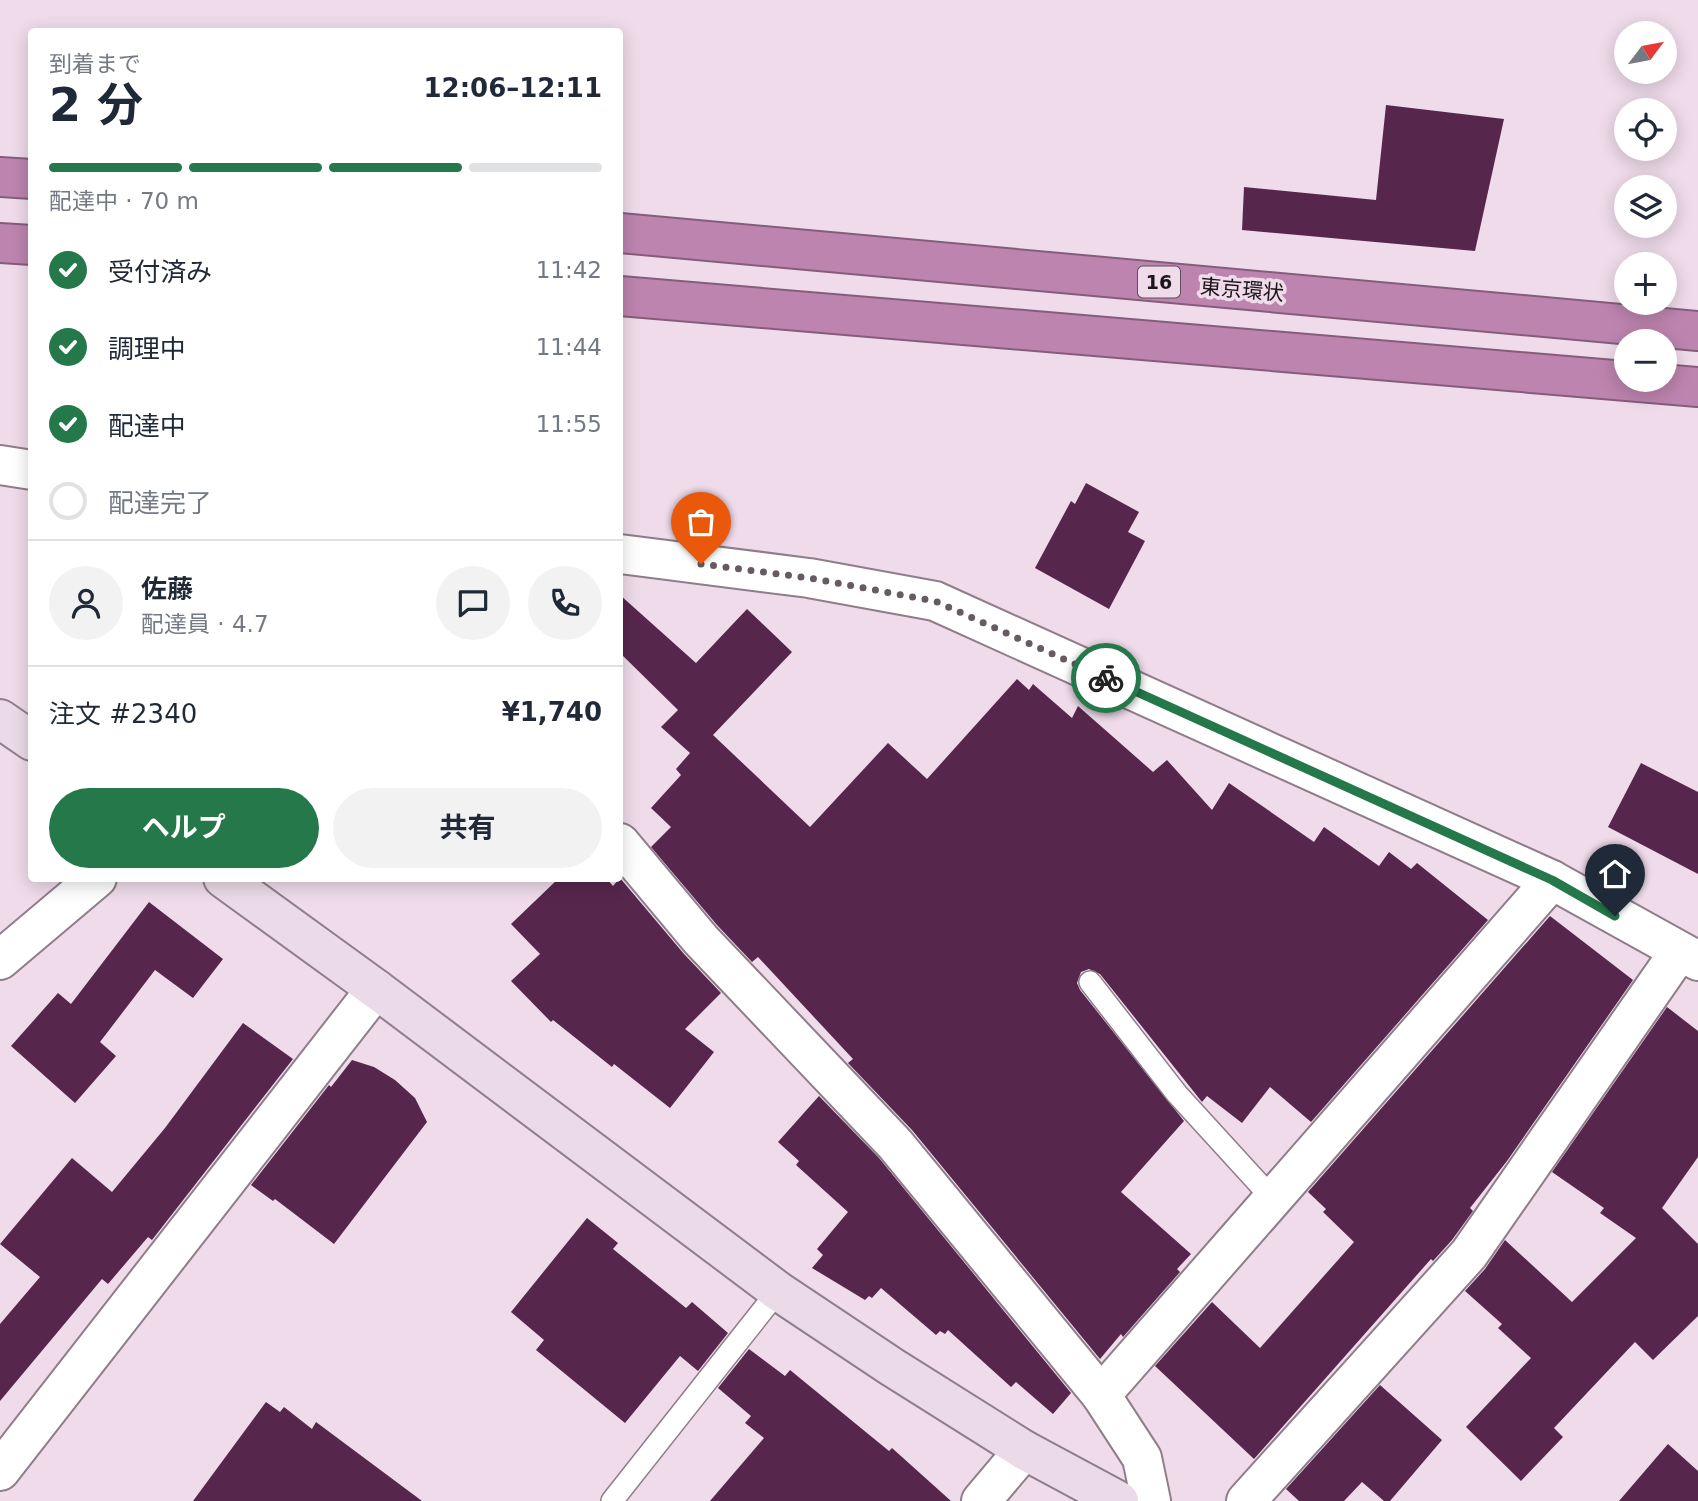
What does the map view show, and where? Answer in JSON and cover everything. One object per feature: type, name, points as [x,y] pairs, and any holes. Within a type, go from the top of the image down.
[{"type":"highway","points":[[0,177],[28,179]]},
{"type":"highway","name":"東京環状","points":[[623,233],[1698,331]]},
{"type":"highway","points":[[0,243],[28,246]]},
{"type":"highway","points":[[623,296],[1698,387]]},
{"type":"street","points":[[0,465],[28,469]]},
{"type":"street","points":[[623,554],[809,578],[935,601],[1552,880],[1689,956],[1469,1254],[1246,1501]]},
{"type":"street","points":[[0,719],[28,738]]},
{"type":"street","points":[[623,847],[701,940],[895,1144],[1101,1395],[1142,1458],[1151,1501]]},
{"type":"street","points":[[1101,1395],[1552,880]]},
{"type":"street","points":[[0,960],[92,882]]},
{"type":"street","points":[[229,882],[376,989],[778,1291],[1024,1450],[1119,1501]]},
{"type":"street","points":[[0,1471],[376,989]]},
{"type":"street","points":[[981,1501],[1024,1450]]},
{"type":"lane","points":[[1090,982],[1177,1094],[1272,1198]]},
{"type":"lane","points":[[612,1501],[778,1291]]},
{"type":"building","points":[[1386,105],[1504,119],[1475,251],[1242,230],[1244,187],[1376,200]]},
{"type":"building","points":[[1086,483],[1139,512],[1128,532],[1145,541],[1109,609],[1035,568],[1071,501],[1075,504]]},
{"type":"building","points":[[623,598],[696,663],[747,609],[792,652],[713,735],[810,827],[888,743],[927,779],[1017,679],[1029,690],[1033,684],[1072,718],[1078,706],[1153,772],[1167,760],[1212,810],[1229,783],[1314,842],[1324,827],[1379,866],[1389,852],[1411,869],[1417,863],[1488,920],[1311,1122],[1270,1087],[1242,1123],[1207,1096],[1202,1102],[1100,974],[1089,969],[1081,972],[1077,983],[1080,990],[1184,1121],[1121,1192],[1191,1254],[1177,1269],[1180,1272],[1100,1359],[912,1130],[848,1063],[853,1059],[758,957],[752,962],[651,847],[671,827],[651,808],[681,775],[676,769],[690,753],[661,727],[678,710],[623,656]]},
{"type":"building","points":[[1641,763],[1698,792],[1698,874],[1608,827]]},
{"type":"building","points":[[555,882],[610,882],[613,886],[616,882],[623,882],[721,993],[685,1029],[714,1052],[670,1108],[614,1064],[612,1067],[553,1020],[551,1022],[511,981],[540,954],[511,924]]},
{"type":"building","points":[[149,902],[223,959],[193,998],[155,970],[100,1042],[116,1056],[75,1103],[11,1046],[58,993],[71,1004]]},
{"type":"building","points":[[1550,916],[1633,980],[1507,1161],[1470,1208],[1473,1211],[1452,1240],[1433,1261],[1431,1259],[1254,1459],[1155,1366],[1212,1302],[1260,1348],[1354,1242],[1323,1212],[1326,1209],[1308,1192]]},
{"type":"building","points":[[1667,1007],[1698,1031],[1698,1157],[1662,1208],[1698,1244],[1698,1316],[1653,1360],[1635,1342],[1554,1428],[1563,1437],[1521,1481],[1466,1427],[1531,1358],[1498,1328],[1502,1324],[1465,1291],[1485,1269],[1505,1240],[1572,1302],[1636,1238],[1600,1213],[1604,1208],[1552,1172]]},
{"type":"building","points":[[243,1023],[293,1059],[152,1240],[148,1237],[108,1284],[102,1279],[0,1401],[0,1324],[40,1277],[0,1244],[72,1158],[112,1192],[165,1128]]},
{"type":"building","points":[[352,1060],[374,1067],[395,1080],[415,1098],[427,1122],[334,1244],[275,1199],[273,1201],[251,1185],[329,1085],[331,1087]]},
{"type":"building","points":[[819,1096],[879,1158],[1071,1393],[1053,1414],[1016,1382],[1011,1387],[948,1330],[945,1334],[940,1331],[936,1335],[881,1288],[872,1298],[869,1296],[865,1300],[812,1268],[823,1255],[817,1249],[848,1212],[796,1165],[799,1161],[778,1142]]},
{"type":"building","points":[[587,1218],[618,1243],[613,1249],[686,1308],[692,1302],[728,1333],[698,1371],[680,1356],[625,1423],[536,1350],[544,1340],[511,1312]]},
{"type":"building","points":[[749,1349],[785,1376],[790,1370],[889,1451],[892,1448],[951,1501],[710,1501],[764,1438],[745,1423],[751,1416],[718,1388]]},
{"type":"building","points":[[1380,1385],[1442,1440],[1390,1501],[1384,1501],[1362,1482],[1344,1501],[1299,1501],[1286,1489]]},
{"type":"building","points":[[266,1402],[280,1412],[284,1407],[312,1429],[316,1422],[422,1501],[193,1501]]},
{"type":"building","points":[[1668,1444],[1698,1471],[1698,1501],[1619,1501]]},
{"type":"way so far","points":[[701,564],[809,578],[935,601],[1106,678]]},
{"type":"route","points":[[1106,678],[1552,880],[1615,916]]}]
